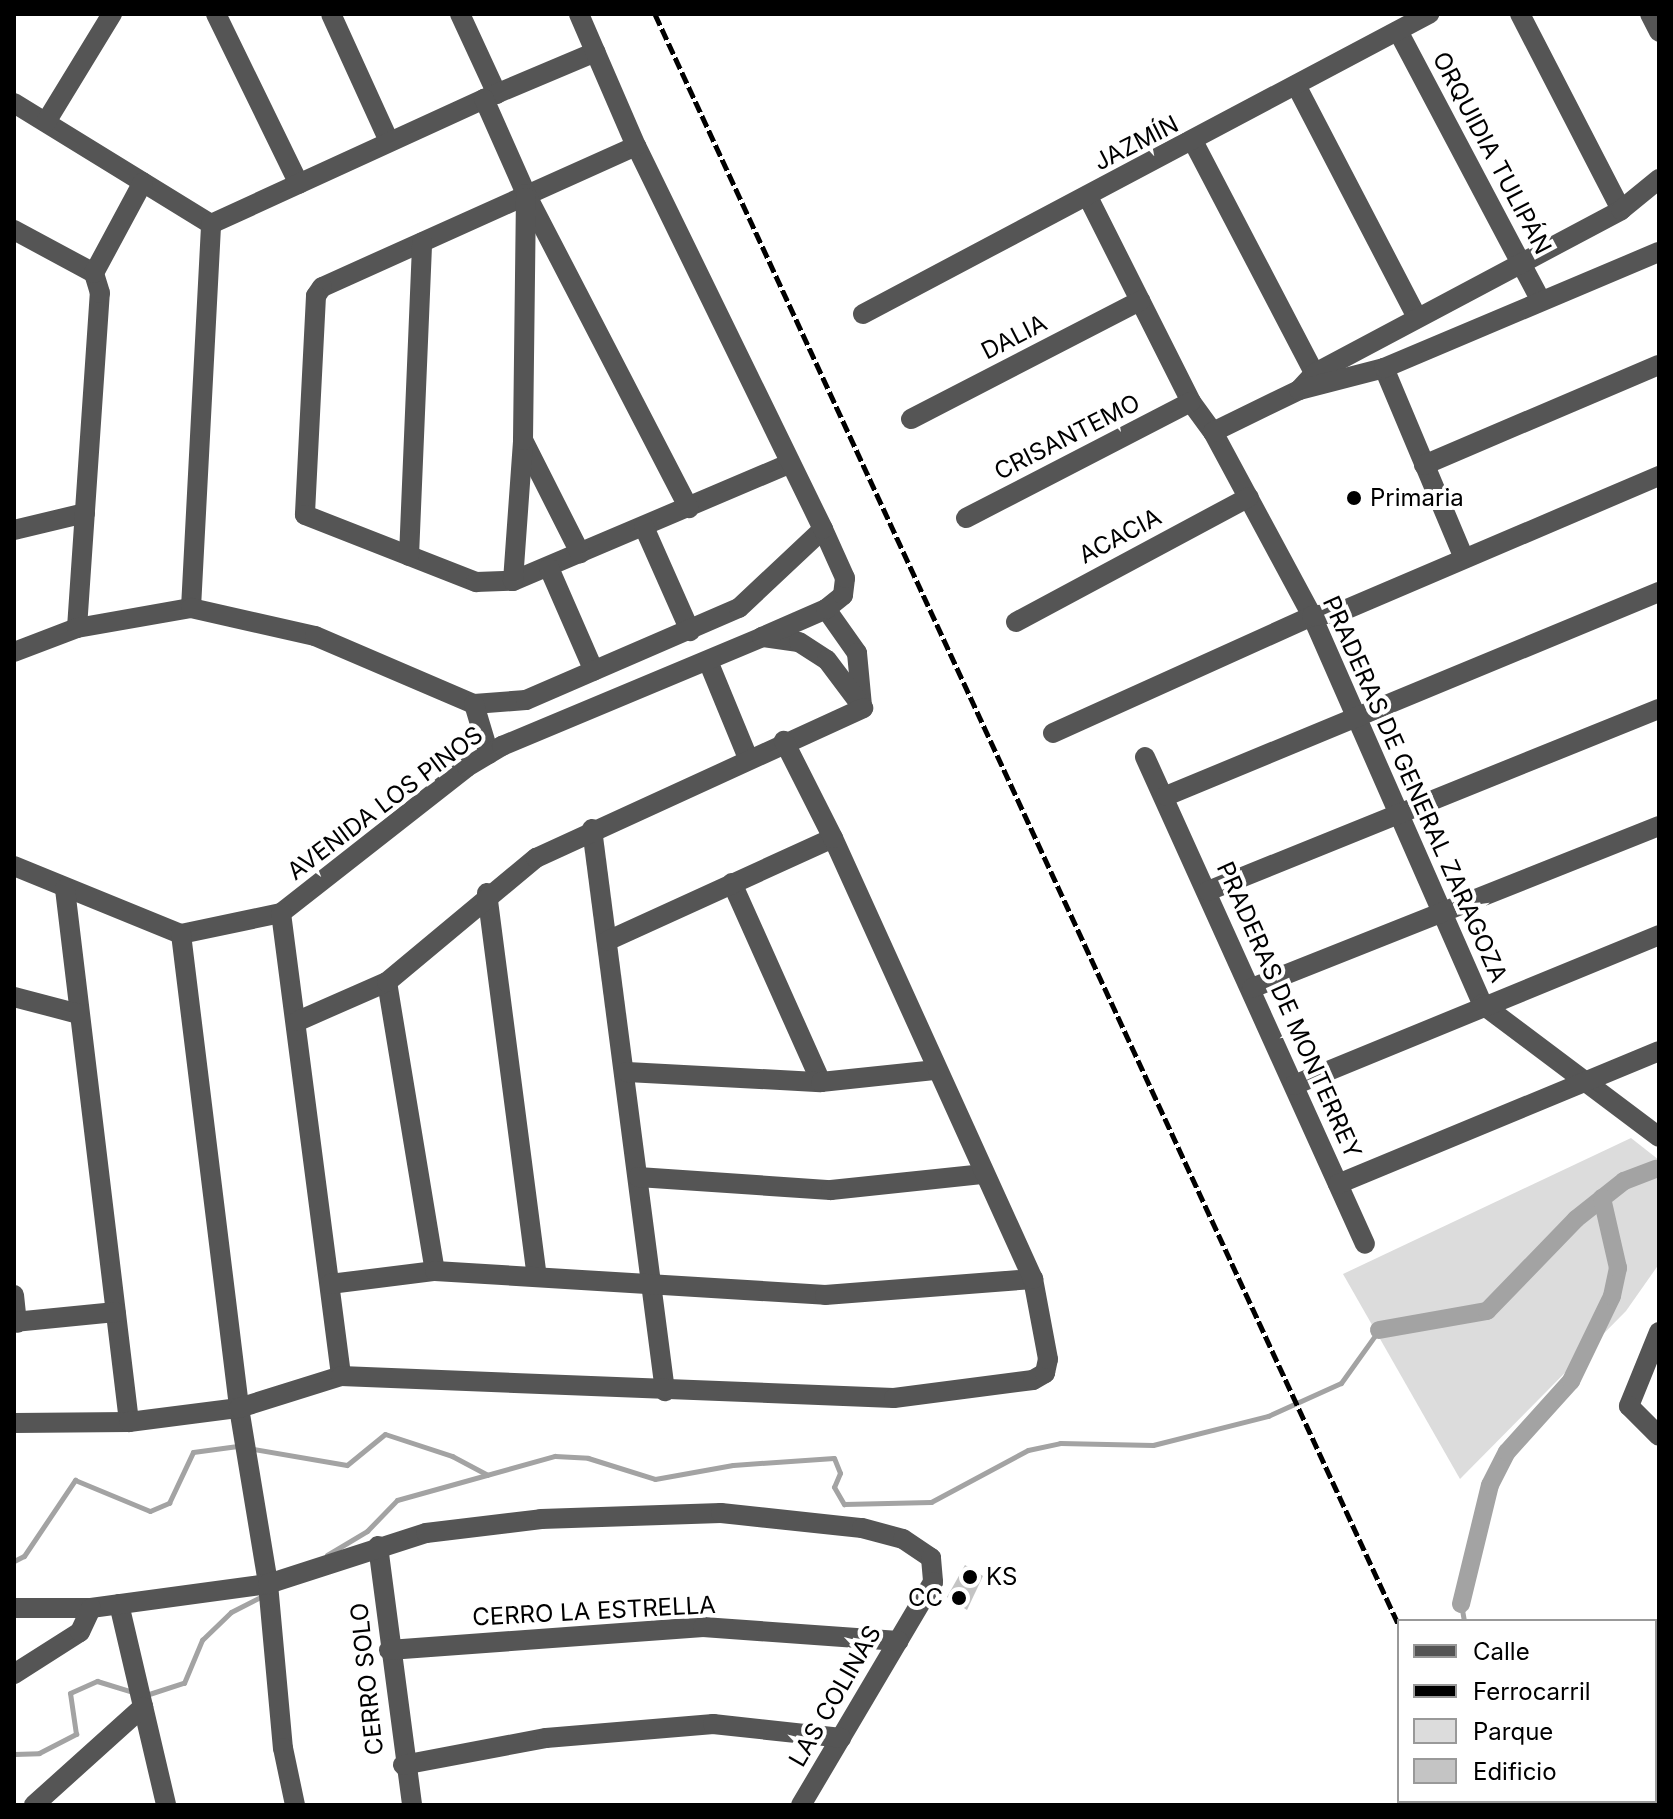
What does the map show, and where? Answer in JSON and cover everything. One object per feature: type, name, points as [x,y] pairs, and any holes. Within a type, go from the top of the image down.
[{"type":"street","points":[[46,122],[112,14]]},
{"type":"street","points":[[216,14],[299,184]]},
{"type":"street","points":[[331,14],[389,141]]},
{"type":"street","points":[[460,14],[526,194],[689,508]]},
{"type":"street","points":[[579,14],[636,146],[845,578],[843,595],[826,609],[857,653],[863,708]]},
{"type":"street","name":"JAZMÍN","points":[[863,314],[1194,143],[1429,14]]},
{"type":"street","points":[[1520,14],[1621,210]]},
{"type":"street","points":[[1650,14],[1659,32]]},
{"type":"street","name":"ORQUIDIA TULIPÁN","points":[[1398,31],[1540,299]]},
{"type":"street","points":[[211,224],[389,141],[595,52]]},
{"type":"street","points":[[1296,85],[1417,317]]},
{"type":"street","points":[[14,103],[211,224]]},
{"type":"street","points":[[1194,143],[1318,380]]},
{"type":"street","points":[[636,146],[322,287],[316,296],[305,515],[476,582],[513,581],[789,464]]},
{"type":"street","points":[[1213,432],[1318,380],[1417,317],[1621,210],[1659,179]]},
{"type":"street","points":[[77,628],[100,293],[94,273],[143,182]]},
{"type":"street","points":[[513,581],[523,440],[526,194]]},
{"type":"street","name":"PRADERAS DE GENERAL ZARAGOZA","points":[[1088,197],[1191,402],[1213,432],[1312,616],[1402,814],[1482,1004],[1590,1082],[1655,1134]]},
{"type":"street","points":[[191,608],[211,224]]},
{"type":"street","points":[[14,230],[94,273]]},
{"type":"street","points":[[409,556],[422,242]]},
{"type":"street","points":[[1318,380],[1384,368],[1540,299],[1659,252]]},
{"type":"street","name":"DALIA","points":[[911,419],[1140,301]]},
{"type":"street","points":[[1424,465],[1659,365]]},
{"type":"street","points":[[1384,368],[1464,558]]},
{"type":"street","name":"CRISANTEMO","points":[[966,518],[1191,402]]},
{"type":"street","points":[[523,440],[580,553]]},
{"type":"street","points":[[1053,733],[1312,616],[1340,612],[1659,476]]},
{"type":"street","name":"ACACIA","points":[[1016,622],[1249,497]]},
{"type":"street","points":[[14,530],[85,513]]},
{"type":"street","points":[[644,527],[690,631]]},
{"type":"street","name":"AVENIDA LOS PINOS","points":[[14,652],[77,628],[191,608],[315,636],[474,704],[526,700],[739,608],[823,529]]},
{"type":"street","points":[[549,568],[594,671]]},
{"type":"street","points":[[1166,796],[1659,592]]},
{"type":"street","name":"AVENIDA LOS PINOS","points":[[181,934],[281,913],[489,754],[826,609]]},
{"type":"street","points":[[762,637],[799,642],[827,660],[863,708]]},
{"type":"street","points":[[708,661],[748,758]]},
{"type":"street","points":[[474,704],[489,754]]},
{"type":"street","points":[[298,1021],[387,982],[487,893],[536,858],[592,829],[863,708]]},
{"type":"street","points":[[1208,891],[1659,709]]},
{"type":"street","points":[[14,1423],[129,1422],[239,1408],[341,1376],[894,1398],[1033,1380],[1045,1373],[1048,1359],[1033,1279],[833,838],[784,741]]},
{"type":"street","name":"PRADERAS DE MONTERREY","points":[[1145,757],[1166,796],[1365,1244]]},
{"type":"street","points":[[1252,988],[1443,915],[1659,826]]},
{"type":"street","points":[[592,829],[627,1072],[665,1391]]},
{"type":"street","points":[[607,941],[833,838]]},
{"type":"street","points":[[14,866],[181,934],[239,1408],[268,1584],[283,1748],[295,1805]]},
{"type":"street","points":[[732,883],[821,1082]]},
{"type":"street","points":[[65,889],[129,1422]]},
{"type":"street","points":[[487,893],[537,1277]]},
{"type":"street","points":[[281,913],[298,1021],[341,1376]]},
{"type":"street","points":[[1294,1085],[1482,1004],[1659,935]]},
{"type":"street","points":[[387,982],[435,1271]]},
{"type":"street","points":[[14,997],[79,1014]]},
{"type":"street","points":[[1338,1184],[1659,1051]]},
{"type":"street","points":[[627,1072],[821,1082],[936,1070]]},
{"type":"street","points":[[638,1177],[831,1190],[984,1174]]},
{"type":"street","points":[[330,1284],[435,1271],[825,1295],[1033,1279]]},
{"type":"street","points":[[14,1295],[16,1322],[116,1312]]},
{"type":"street","points":[[1659,1332],[1629,1399],[1637,1419],[1659,1436]]},
{"type":"street","name":"LAS COLINAS","points":[[378,1546],[426,1533],[541,1519],[721,1513],[862,1528],[903,1539],[931,1558],[933,1582],[801,1805]]},
{"type":"street","points":[[14,1608],[91,1608],[268,1584],[378,1546]]},
{"type":"street","name":"CERRO SOLO","points":[[378,1546],[403,1765],[412,1805]]},
{"type":"street","points":[[119,1604],[166,1805]]},
{"type":"street","points":[[14,1674],[80,1632],[91,1608]]},
{"type":"street","name":"CERRO LA ESTRELLA","points":[[389,1650],[703,1627],[898,1641]]},
{"type":"street","points":[[34,1805],[143,1707]]},
{"type":"street","points":[[403,1765],[546,1738],[713,1724],[841,1738]]},
{"type":"green space","points":[[1631,1138],[1659,1160],[1659,1264],[1626,1311],[1460,1479],[1343,1274]]},
{"type":"building","points":[[965,1565],[983,1576],[967,1610],[947,1597]]},
{"type":"waterway","points":[[1379,1330],[1487,1311],[1576,1219],[1624,1181],[1656,1169]]},
{"type":"waterway","points":[[1461,1604],[1490,1485],[1507,1452],[1571,1381],[1612,1296],[1618,1268],[1602,1198]]},
{"type":"waterway","points":[[327,1555],[367,1531],[397,1500],[555,1456],[588,1458],[655,1479],[733,1465],[834,1458],[840,1473],[834,1487],[844,1504],[931,1502],[1028,1450],[1060,1443],[1153,1445],[1268,1416],[1341,1383],[1379,1330]]},
{"type":"waterway","points":[[253,1449],[347,1465],[385,1434],[452,1456],[487,1475]]},
{"type":"waterway","points":[[14,1561],[24,1556],[75,1480],[150,1511],[169,1503],[193,1452],[238,1446]]},
{"type":"waterway","points":[[146,1695],[184,1683],[202,1640],[231,1612],[262,1596]]},
{"type":"waterway","points":[[1461,1604],[1464,1619]]},
{"type":"waterway","points":[[14,1754],[39,1753],[76,1734],[70,1693],[97,1681],[132,1692]]},
{"type":"railway","points":[[655,14],[1397,1622]]},
{"type":"place","name":"Primaria","points":[[1354,498]]},
{"type":"place","name":"KS","points":[[970,1577]]},
{"type":"place","name":"CC","points":[[959,1598]]}]
